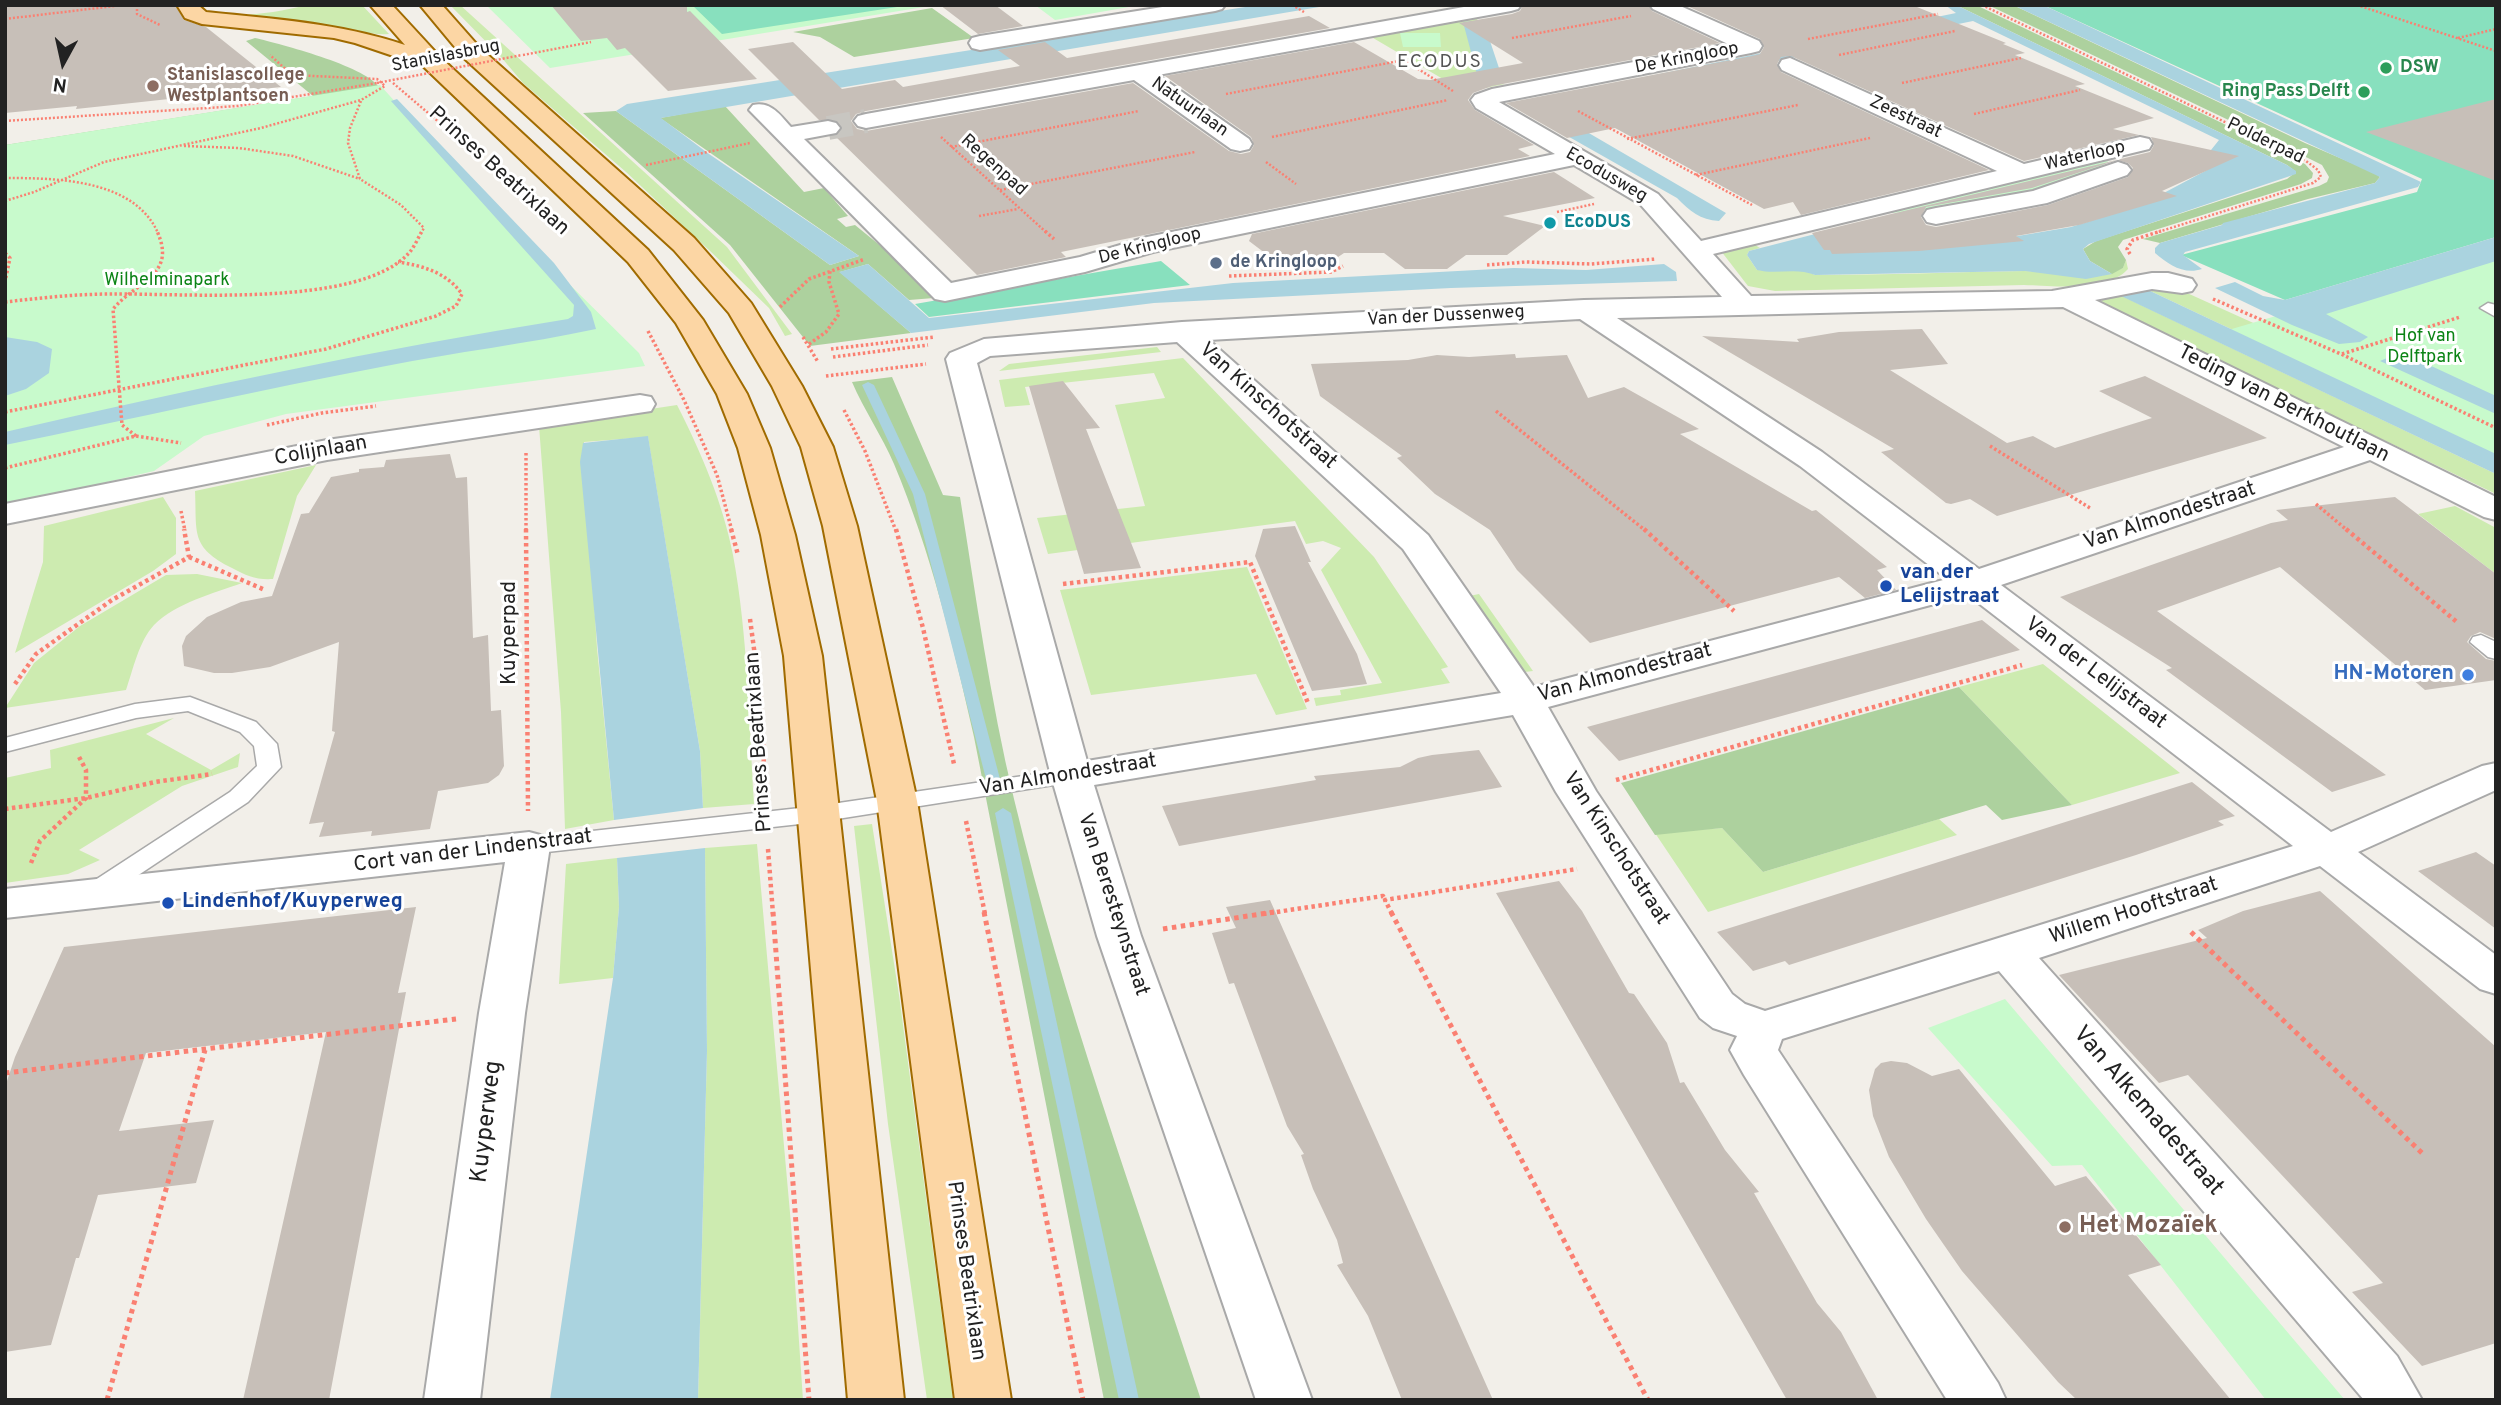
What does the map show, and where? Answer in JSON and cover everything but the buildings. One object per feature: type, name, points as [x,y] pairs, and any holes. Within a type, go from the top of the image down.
[{"type":"main road","points":[[187,5],[192,14],[202,18],[228,23],[295,26],[360,37],[432,62]]},
{"type":"main road","points":[[204,5],[239,11],[289,6]]},
{"type":"main road","name":"Prinses Beatrixlaan","points":[[380,5],[432,62],[638,256],[689,320],[732,394],[754,448],[778,536],[803,656],[876,1400]]},
{"type":"main road","name":"Prinses Beatrixlaan","points":[[430,5],[472,53],[684,244],[741,309],[787,386],[817,447],[840,526],[897,801],[984,1400]]},
{"type":"street","points":[[980,43],[1215,5]]},
{"type":"street","points":[[866,121],[1511,5]]},
{"type":"street","name":"De Kringloop","points":[[1664,7],[1751,46]]},
{"type":"street","name":"De Kringloop","points":[[1473,99],[1751,46]]},
{"type":"street","name":"Zeestraat","points":[[1790,65],[2020,172]]},
{"type":"street","name":"Natuurlaan","points":[[1138,72],[1240,144]]},
{"type":"street","name":"Ecodusweg","points":[[1473,99],[1649,199],[1742,303]]},
{"type":"street","name":"De Kringloop","points":[[761,110],[945,293],[1085,264],[1147,245],[1574,158]]},
{"type":"street","points":[[785,135],[828,128]]},
{"type":"street","name":"Waterloop","points":[[1697,253],[1790,226],[2140,144],[2133,163],[2092,181],[2038,198],[1947,215],[1876,221],[1828,218]]},
{"type":"street","points":[[2070,299],[2143,282],[2171,280],[2182,285]]},
{"type":"street","name":"Van der Dussenweg","points":[[961,359],[984,348],[1182,331],[1584,309],[1742,303],[2070,299]]},
{"type":"street","name":"Teding van Berkhoutlaan","points":[[2070,299],[2496,510]]},
{"type":"street","name":"Van der Lelijstraat","points":[[1584,309],[1800,451],[2496,978]]},
{"type":"street","name":"Van Kinschotstraat","points":[[1182,331],[1416,542],[1525,701],[1576,792],[1716,1006],[1728,1016],[1764,1028]]},
{"type":"street","name":"Van Beresteynstraat","points":[[961,359],[1071,776],[1119,936],[1284,1400]]},
{"type":"street","name":"Colijnlaan","points":[[5,514],[327,450],[640,404]]},
{"type":"street","name":"Van Almondestraat","points":[[1071,776],[1525,701],[1973,583],[2371,449]]},
{"type":"street","name":"Willem Hooftstraat","points":[[1764,1028],[2328,849],[2496,775]]},
{"type":"street","name":"Cort van der Lindenstraat","points":[[8,910],[88,896],[529,846]]},
{"type":"street","name":"Kuyperweg","points":[[452,1400],[502,1013],[529,846]]},
{"type":"street","name":"Van Alkemadestraat","points":[[2008,952],[2377,1373],[2394,1400]]},
{"type":"street","points":[[1764,1028],[1754,1050],[1761,1063],[1978,1400]]},
{"type":"lane","points":[[5,745],[135,711],[190,704],[248,727],[265,744],[269,767]]},
{"type":"lane","name":"Cort van der Lindenstraat","points":[[88,896],[239,797],[269,767]]},
{"type":"lane","name":"Van Almondestraat","points":[[858,807],[1071,776]]},
{"type":"lane","name":"Cort van der Lindenstraat","points":[[529,846],[818,814],[858,807]]},
{"type":"path","points":[[5,19],[123,5]]},
{"type":"path","points":[[137,5],[137,14],[164,27]]},
{"type":"path","name":"Polderpad","points":[[1982,5],[2306,161],[2318,170],[2321,177],[2313,183],[2133,240],[2127,249],[2143,282]]},
{"type":"path","points":[[2357,5],[2496,51]]},
{"type":"path","points":[[1512,38],[1664,7]]},
{"type":"path","points":[[1751,46],[1780,45],[1938,14]]},
{"type":"path","points":[[2457,38],[2496,29]]},
{"type":"path","points":[[1359,33],[1473,99]]},
{"type":"path","name":"Stanislasbrug","points":[[5,121],[238,106],[356,87],[591,42]]},
{"type":"path","points":[[5,201],[104,162],[261,128],[361,100],[385,86],[377,79],[292,75],[262,47]]},
{"type":"path","name":"Prinses Beatrixlaan","points":[[379,73],[411,96],[490,165]]},
{"type":"path","points":[[1526,89],[1545,101],[1574,108],[1790,226]]},
{"type":"path","points":[[360,178],[359,168],[351,158],[348,132],[361,100]]},
{"type":"path","name":"Regenpad","points":[[914,113],[1018,208],[1085,264]]},
{"type":"path","points":[[5,302],[126,294],[272,294],[347,283],[378,274],[398,262],[418,244],[424,228],[401,205],[360,178],[316,162],[282,154],[229,148],[171,146]]},
{"type":"path","points":[[642,166],[719,150]]},
{"type":"path","points":[[5,178],[58,180],[114,192],[150,215],[163,244],[164,259],[157,272],[126,294],[113,309],[122,425],[136,436]]},
{"type":"path","points":[[979,216],[1018,208]]},
{"type":"path","points":[[779,307],[809,279],[900,249]]},
{"type":"path","points":[[5,253],[10,258],[5,282]]},
{"type":"path","points":[[1487,265],[1526,262],[1591,264],[1697,253]]},
{"type":"path","points":[[5,412],[326,349],[401,328],[456,306],[462,294],[455,283],[436,272],[398,262]]},
{"type":"path","points":[[1229,276],[1331,272],[1343,266]]},
{"type":"path","points":[[808,344],[836,323],[840,306],[828,281],[830,271]]},
{"type":"path","points":[[2182,285],[2341,354],[2496,428]]},
{"type":"path","points":[[2341,354],[2492,310]]},
{"type":"path","points":[[646,328],[684,400],[717,475],[741,568]]},
{"type":"path","points":[[826,376],[961,359]]},
{"type":"path","points":[[1496,411],[1629,516],[1763,637]]},
{"type":"path","name":"Kuyperpad","points":[[525,420],[529,846]]},
{"type":"path","points":[[5,468],[136,436],[191,444]]},
{"type":"path","points":[[1990,446],[2125,530]]},
{"type":"path","points":[[2286,479],[2488,647]]},
{"type":"path","points":[[178,480],[189,557]]},
{"type":"path","points":[[189,557],[265,590]]},
{"type":"path","points":[[15,684],[36,654],[112,600],[189,557]]},
{"type":"path","points":[[1020,589],[1250,562],[1321,736]]},
{"type":"path","name":"Prinses Beatrixlaan","points":[[748,608],[761,701],[766,820],[810,1400]]},
{"type":"path","points":[[1576,792],[2067,653]]},
{"type":"path","points":[[8,910],[40,841],[86,798],[86,770],[65,729]]},
{"type":"path","points":[[5,808],[86,798],[155,782],[269,767]]},
{"type":"path","points":[[1385,900],[1623,862]]},
{"type":"path","points":[[1119,936],[1383,896],[1648,1400]]},
{"type":"path","points":[[2183,926],[2423,1154]]},
{"type":"path","points":[[5,1073],[502,1013]]},
{"type":"path","points":[[107,1400],[205,1050]]},
{"type":"green space","points":[[307,5],[362,5],[389,34],[200,14],[204,11],[230,15],[256,14]]},
{"type":"green space","points":[[450,5],[460,5],[727,247],[792,334],[785,336],[769,308],[626,172],[523,83]]},
{"type":"green space","points":[[486,5],[936,5],[550,68]]},
{"type":"green space","points":[[692,5],[910,5],[722,34]]},
{"type":"green space","points":[[1035,5],[1140,5],[1055,20]]},
{"type":"green space","points":[[1956,5],[1976,5],[2272,147],[2305,164],[2313,173],[2312,178],[2301,184],[2123,240],[2118,247],[2126,260],[2123,268],[2112,274],[2090,261],[2083,249],[2096,241],[2287,179],[2296,172],[2287,165]]},
{"type":"green space","points":[[1988,5],[2013,5],[2380,177],[2375,183],[2308,199],[2160,243],[2143,239],[2319,186],[2327,182],[2329,177],[2322,165]]},
{"type":"green space","name":"Ring Pass Delft","points":[[2043,5],[2496,5],[2496,237],[2285,300],[2181,255],[2417,192],[2422,179]]},
{"type":"green space","points":[[932,8],[974,38],[854,57],[820,37],[793,32]]},
{"type":"green space","points":[[1476,15],[1495,82],[1505,84],[1465,92],[1368,35]]},
{"type":"green space","points":[[1400,33],[1440,33],[1441,47],[1403,47]]},
{"type":"green space","points":[[255,38],[340,64],[370,78],[378,86],[5,175],[5,145],[313,96],[246,41]]},
{"type":"green space","name":"Wilhelminapark","points":[[380,85],[485,201],[639,353],[645,366],[286,414],[204,436],[154,471],[5,506],[5,145]]},
{"type":"green space","points":[[725,106],[804,192],[824,188],[848,216],[837,219],[846,227],[855,225],[893,256],[934,298],[909,300],[868,264],[840,272],[911,333],[810,346],[730,245],[583,113],[616,111],[830,265],[859,256],[660,118]]},
{"type":"green space","points":[[2113,156],[2098,168],[2040,189],[1966,204],[1881,213]]},
{"type":"green space","points":[[1752,243],[1760,248],[1749,251],[1747,255],[1757,270],[1806,271],[1815,275],[2024,271],[2086,277],[2123,268],[2126,260],[2128,269],[2107,281],[2079,286],[1775,291],[1748,286],[1721,251]]},
{"type":"green space","name":"Hof van Delftpark","points":[[2496,251],[2496,459],[2225,331]]},
{"type":"green space","points":[[1161,261],[1190,285],[929,317],[915,304]]},
{"type":"green space","points":[[2140,285],[2176,288],[2280,335],[2496,454],[2146,289],[2122,296],[2496,474],[2496,494],[2107,307],[2102,302],[2102,296]]},
{"type":"green space","points":[[1157,347],[1161,352],[999,371],[1009,364]]},
{"type":"green space","points":[[1183,358],[1374,557],[1448,667],[1441,669],[1450,683],[1316,706],[1314,698],[1341,695],[1340,690],[1382,683],[1321,570],[1341,548],[1323,541],[1306,544],[1295,521],[1048,554],[1037,518],[1145,506],[1115,405],[1165,398],[1154,373],[1025,387],[1030,405],[1005,407],[999,380]]},
{"type":"green space","points":[[892,377],[943,495],[960,497],[998,724],[1033,875],[1102,1101],[1201,1400],[1104,1400],[958,667],[930,565],[907,497],[889,454],[852,382]]},
{"type":"green space","points":[[677,405],[710,478],[733,555],[745,647],[754,804],[703,808],[700,751],[648,437],[584,442],[597,648],[614,820],[565,829],[561,712],[539,426]]},
{"type":"green space","points":[[316,465],[297,496],[273,579],[242,573],[218,560],[202,545],[198,537],[195,491]]},
{"type":"green space","points":[[163,497],[176,518],[176,554],[153,571],[15,653],[43,562],[44,526]]},
{"type":"green space","points":[[2455,506],[2496,528],[2496,574],[2418,514]]},
{"type":"green space","points":[[1247,567],[1307,709],[1276,715],[1256,674],[1091,695],[1060,590]]},
{"type":"green space","points":[[197,574],[242,583],[184,605],[154,625],[140,647],[126,690],[5,708],[34,663],[80,626],[166,575]]},
{"type":"green space","points":[[1479,594],[1533,671],[1517,673],[1464,597]]},
{"type":"green space","points":[[2043,664],[2180,773],[2072,805],[1959,687]]},
{"type":"green space","points":[[1959,687],[2072,805],[2002,820],[1986,805],[1763,872],[1722,828],[1655,835],[1621,783]]},
{"type":"green space","points":[[174,718],[146,734],[211,770],[240,753],[238,767],[182,786],[79,850],[100,860],[68,874],[5,883],[5,778],[51,768],[50,750]]},
{"type":"green space","points":[[1939,819],[1957,835],[1708,912],[1655,833],[1722,828],[1763,872]]},
{"type":"green space","points":[[872,824],[899,995],[953,1400],[927,1400],[888,1124],[854,826]]},
{"type":"green space","points":[[757,844],[791,1224],[803,1400],[698,1400],[707,1051],[705,848]]},
{"type":"green space","points":[[617,858],[619,907],[613,978],[559,984],[566,864]]},
{"type":"green space","points":[[2005,999],[2345,1400],[2266,1400],[2082,1165],[2052,1166],[1928,1028]]},
{"type":"water","points":[[1258,5],[1331,5],[661,118],[859,256],[830,265],[616,111],[627,104]]},
{"type":"water","points":[[1945,5],[1956,5],[2287,165],[2296,171],[2296,174],[2089,244],[2083,249],[2090,261],[2112,274],[2086,279],[2025,271],[1815,275],[1764,271],[1757,270],[1747,255],[1749,251],[1819,233],[2006,238],[2071,227],[2145,203],[2207,170],[2211,150],[2219,140],[1973,21],[1571,103],[1553,96],[1956,13]]},
{"type":"water","points":[[2013,5],[2043,5],[2421,182],[2418,187],[2185,252],[2183,255],[2202,269],[2189,271],[2177,268],[2155,253],[2155,248],[2160,243],[2223,223],[2375,183],[2380,177]]},
{"type":"water","points":[[1463,22],[1484,23],[1503,80],[1479,82]]},
{"type":"water","points":[[397,99],[554,263],[591,312],[596,329],[338,375],[5,445],[5,432],[75,416],[285,371],[573,316],[574,305],[391,101]]},
{"type":"water","points":[[1539,104],[1726,213],[1719,221],[1701,217],[1677,198],[1518,108]]},
{"type":"water","points":[[2496,237],[2496,261],[2326,314],[2368,337],[2360,342],[2339,344],[2215,288],[2235,282],[2263,296],[2285,300]]},
{"type":"water","points":[[868,264],[929,318],[1233,283],[1514,268],[1586,270],[1664,264],[1676,272],[1677,281],[1451,288],[1154,303],[911,333],[839,272]]},
{"type":"water","points":[[2146,289],[2496,454],[2496,474],[2121,296]]},
{"type":"water","points":[[5,337],[37,342],[52,349],[49,373],[26,389],[5,396]]},
{"type":"water","points":[[2401,352],[2496,396],[2496,414],[2380,361]]},
{"type":"water","points":[[648,436],[700,751],[703,808],[614,820],[580,462],[583,443]]},
{"type":"water","points":[[705,848],[707,1051],[698,1400],[550,1400],[613,978],[619,907],[617,858]]},
{"type":"waterway","points":[[868,385],[919,494],[993,779]]},
{"type":"waterway","points":[[1003,813],[1129,1400]]},
{"type":"tunnel","points":[[828,128],[866,121]]},
{"type":"place","name":"DSW","points":[[2386,68]]},
{"type":"place","name":"Stanislascollege Westplantsoen","points":[[153,86]]},
{"type":"place","name":"Ring Pass Delft","points":[[2364,92]]},
{"type":"place","name":"EcoDUS","points":[[1550,223]]},
{"type":"place","name":"de Kringloop","points":[[1216,263]]},
{"type":"place","name":"van der Lelijstraat","points":[[1886,586]]},
{"type":"place","name":"HN-Motoren","points":[[2468,675]]},
{"type":"place","name":"Lindenhof/Kuyperweg","points":[[168,903]]},
{"type":"place","name":"Het Mozaïek","points":[[2065,1227]]},
{"type":"district","name":"ECODUS","points":[[1440,63]]}]
